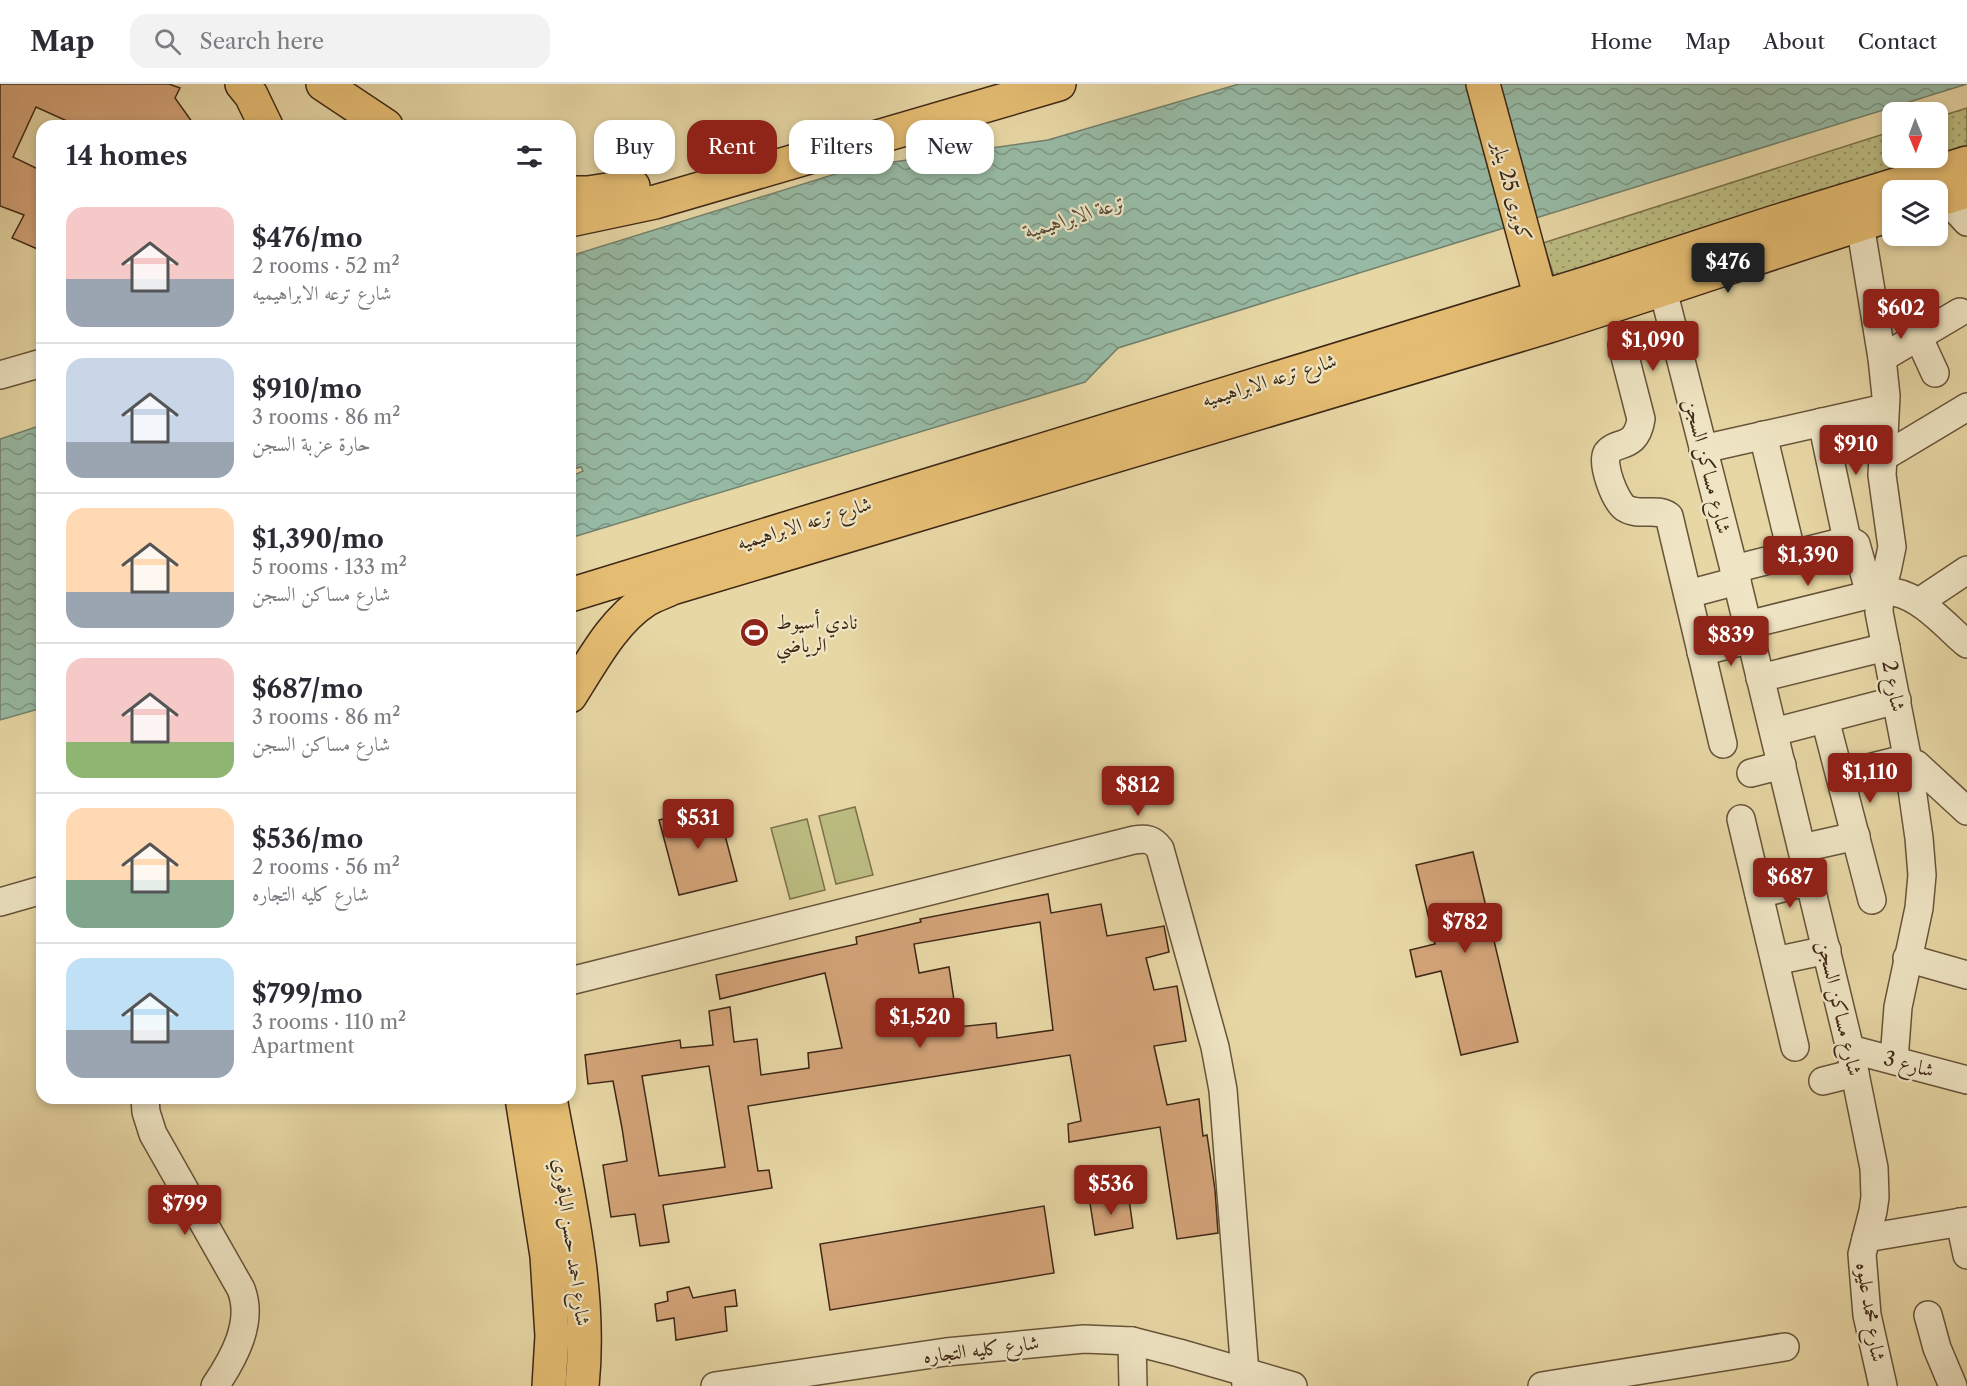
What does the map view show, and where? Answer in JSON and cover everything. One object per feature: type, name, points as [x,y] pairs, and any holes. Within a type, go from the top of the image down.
[{"type":"main road","points":[[323,84],[373,120]]},
{"type":"main road","points":[[576,193],[647,184],[999,84]]},
{"type":"main road","points":[[576,219],[655,202],[1059,84]]},
{"type":"main road","name":"كوبرى 25 يناير","points":[[1483,84],[1544,312]]},
{"type":"main road","name":"شارع ترعه الابراهيميه","points":[[576,593],[942,494],[1544,312],[1780,235],[1967,163]]},
{"type":"main road","name":"شارع ترعه الابراهيميه","points":[[1544,312],[1663,291],[1780,235],[1860,224],[1882,217]]},
{"type":"main road","name":"شارع ترعه الابراهيميه","points":[[576,686],[613,632],[629,613],[648,598],[942,494]]},
{"type":"main road","name":"شارع احمد حسن الباقوري","points":[[523,1104],[547,1256],[552,1336],[549,1386]]},
{"type":"main road","name":"شارع احمد حسن الباقوري","points":[[551,1104],[579,1260],[586,1337],[582,1386]]},
{"type":"main road","points":[[552,1336],[586,1337]]},
{"type":"street","points":[[1950,196],[1967,222]]},
{"type":"street","points":[[1860,224],[1881,358],[1885,408],[1882,475],[1892,547],[1887,571],[1875,593]]},
{"type":"street","name":"شارع مساكن السجن","points":[[1663,291],[1697,460],[1736,575],[1853,1061],[1875,1175],[1874,1211],[1866,1238]]},
{"type":"street","points":[[1881,358],[1960,312]]},
{"type":"street","points":[[1918,336],[1935,373]]},
{"type":"street","points":[[1622,345],[1641,420],[1640,427],[1631,440],[1612,449],[1605,461],[1612,488],[1619,503],[1626,509],[1641,513],[1656,511],[1669,516],[1723,744]]},
{"type":"street","points":[[0,375],[36,365]]},
{"type":"street","points":[[1882,458],[1967,407]]},
{"type":"street","points":[[1697,460],[1763,435],[1885,408]]},
{"type":"street","points":[[1822,422],[1847,540]]},
{"type":"street","points":[[1763,435],[1792,555]]},
{"type":"street","points":[[1688,594],[1792,555],[1847,540],[1856,544],[1875,593]]},
{"type":"street","points":[[1919,602],[1967,570]]},
{"type":"street","points":[[1701,652],[1749,632],[1875,593],[1904,594],[1919,602],[1967,645]]},
{"type":"street","name":"شارع 2","points":[[1875,593],[1908,761],[1922,875],[1918,908],[1906,958],[1898,1007],[1894,1060]]},
{"type":"street","points":[[1760,678],[1886,647]]},
{"type":"street","points":[[1774,732],[1897,700]]},
{"type":"street","points":[[1825,718],[1872,900]]},
{"type":"street","points":[[1840,775],[1900,760],[1908,761],[1916,764],[1967,811]]},
{"type":"street","points":[[1751,773],[1782,765]]},
{"type":"street","points":[[1741,819],[1795,1047]]},
{"type":"street","points":[[1802,848],[1856,836]]},
{"type":"street","points":[[576,980],[1134,840],[1147,839],[1155,842],[1160,849],[1215,1047],[1223,1090],[1246,1379]]},
{"type":"street","points":[[1759,894],[1810,881]]},
{"type":"street","points":[[0,902],[36,892]]},
{"type":"street","points":[[1775,961],[1827,950]]},
{"type":"street","points":[[1906,958],[1967,975]]},
{"type":"street","name":"شارع 3","points":[[1853,1061],[1894,1060],[1967,1080]]},
{"type":"street","points":[[1823,1081],[1853,1061]]},
{"type":"street","points":[[145,1104],[153,1134],[246,1301],[244,1327],[229,1364],[215,1386]]},
{"type":"street","points":[[1866,1238],[1963,1222],[1967,1256]]},
{"type":"street","name":"شارع محمد عليوه","points":[[1866,1238],[1862,1254],[1867,1315],[1883,1386]]},
{"type":"street","points":[[1928,1316],[1937,1348],[1953,1386]]},
{"type":"street","name":"شارع كليه التجاره","points":[[715,1386],[840,1378],[946,1352],[1084,1339],[1132,1341],[1246,1379],[1293,1386]]},
{"type":"street","points":[[1132,1341],[1133,1386]]},
{"type":"street","points":[[1542,1386],[1785,1347]]},
{"type":"green space","points":[[1967,108],[1967,146],[1948,152],[1948,114]]},
{"type":"green space","points":[[1882,135],[1882,168],[1900,168],[1555,279],[1543,243]]},
{"type":"green space","points":[[855,807],[873,875],[836,884],[819,816]]},
{"type":"green space","points":[[807,819],[825,890],[790,899],[771,828]]},
{"type":"water","name":"ترعة الابراهيمية","points":[[1239,84],[1967,84],[1909,102],[1882,102],[1882,110],[1118,348],[1085,382],[576,536],[576,474],[583,471],[581,467],[576,468],[576,254],[835,174],[894,174],[894,162],[906,160],[906,174],[994,174],[994,148],[1048,140]]},
{"type":"water","points":[[36,427],[36,710],[0,720],[0,439]]},
{"type":"building","points":[[0,84],[169,84],[180,88],[175,98],[191,120],[65,120],[36,107],[13,157],[36,168],[36,248],[12,238],[24,215],[0,206]]},
{"type":"building","points":[[717,805],[737,881],[679,895],[659,820]]},
{"type":"building","points":[[1473,852],[1518,1042],[1461,1055],[1441,971],[1416,977],[1410,950],[1435,944],[1416,865]]},
{"type":"building","points":[[1048,894],[1051,913],[1101,904],[1107,936],[1164,926],[1169,952],[1146,958],[1154,990],[1177,986],[1186,1041],[1154,1046],[1167,1105],[1199,1099],[1203,1136],[1207,1135],[1215,1190],[1218,1233],[1177,1239],[1160,1127],[1069,1142],[1068,1124],[1081,1121],[1070,1055],[748,1106],[758,1171],[769,1170],[772,1188],[663,1205],[669,1242],[640,1246],[635,1214],[611,1217],[603,1165],[627,1161],[622,1128],[613,1081],[588,1084],[585,1055],[680,1040],[681,1048],[713,1045],[709,1011],[730,1007],[734,1042],[757,1039],[761,1075],[809,1068],[808,1053],[842,1048],[825,973],[720,999],[716,975],[857,944],[856,937],[921,922],[920,919]],"holes":[[[1040,922],[1053,1030],[997,1038],[996,1023],[958,1027],[949,967],[919,973],[914,944]],[[709,1066],[725,1167],[659,1176],[642,1076]]]},
{"type":"building","points":[[1129,1199],[1133,1228],[1095,1235],[1090,1203]]},
{"type":"building","points":[[1044,1206],[1054,1273],[830,1310],[820,1244]]},
{"type":"building","points":[[689,1287],[693,1298],[735,1290],[737,1306],[725,1307],[727,1331],[676,1340],[674,1318],[657,1321],[655,1304],[668,1301],[667,1292]]},
{"type":"place","name":"نادي أسيوط الرياضي","points":[[755,633]]}]
